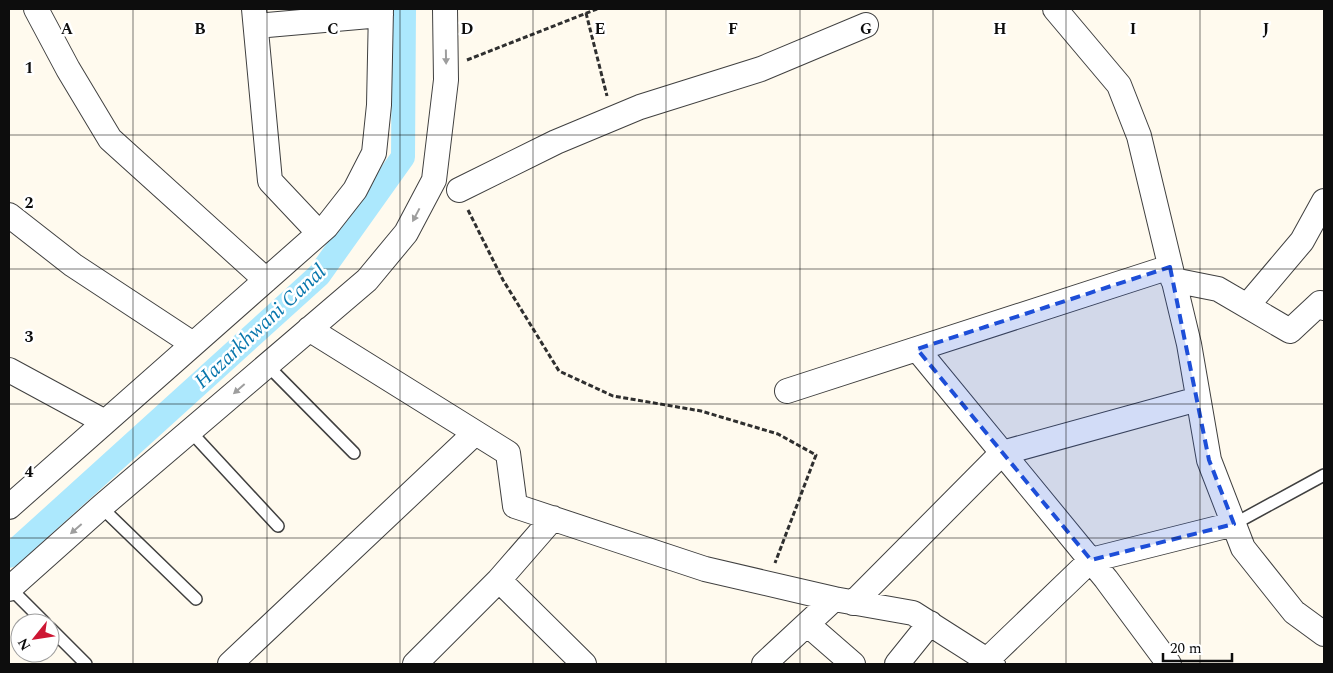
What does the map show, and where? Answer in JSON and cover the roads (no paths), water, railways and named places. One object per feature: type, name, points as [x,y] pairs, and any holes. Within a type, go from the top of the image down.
[{"type":"street","points":[[36,9],[68,69],[110,139],[266,280]]},
{"type":"street","points":[[9,588],[367,280],[406,233],[434,180],[446,80],[445,9]]},
{"type":"street","points":[[1055,9],[1119,85],[1139,136],[1188,344],[1209,460],[1243,548],[1294,612],[1324,634]]},
{"type":"street","points":[[13,497],[106,422],[319,233],[355,190],[374,153],[378,105],[381,12],[255,18],[270,181],[319,233]]},
{"type":"street","points":[[459,190],[556,142],[640,107],[761,69],[866,25]]},
{"type":"street","points":[[1247,306],[1302,240],[1324,201]]},
{"type":"street","points":[[9,215],[73,265],[193,344]]},
{"type":"street","points":[[787,391],[917,348],[1172,273],[1218,289],[1290,331],[1320,303],[1324,308]]},
{"type":"street","points":[[309,329],[508,453],[515,506],[705,569],[843,601],[913,614],[990,662],[1091,560],[1234,524]]},
{"type":"street","points":[[917,348],[1091,560],[1169,664]]},
{"type":"street","points":[[9,370],[106,422]]},
{"type":"street","points":[[764,664],[807,624],[843,601],[1002,453],[1198,399]]},
{"type":"street","points":[[230,664],[475,433]]},
{"type":"street","points":[[415,664],[499,580],[553,518]]},
{"type":"street","points":[[499,580],[584,664]]},
{"type":"street","points":[[897,664],[930,623]]},
{"type":"street","points":[[807,624],[853,664]]},
{"type":"lane","points":[[266,366],[354,453]]},
{"type":"lane","points":[[190,431],[278,526]]},
{"type":"lane","points":[[1234,524],[1324,475]]},
{"type":"lane","points":[[101,507],[196,599]]},
{"type":"lane","points":[[9,588],[35,613]]},
{"type":"lane","points":[[60,638],[86,664]]},
{"type":"waterway","name":"Hazarkhwani Canal","points":[[9,556],[319,275],[403,157],[404,9]]}]
